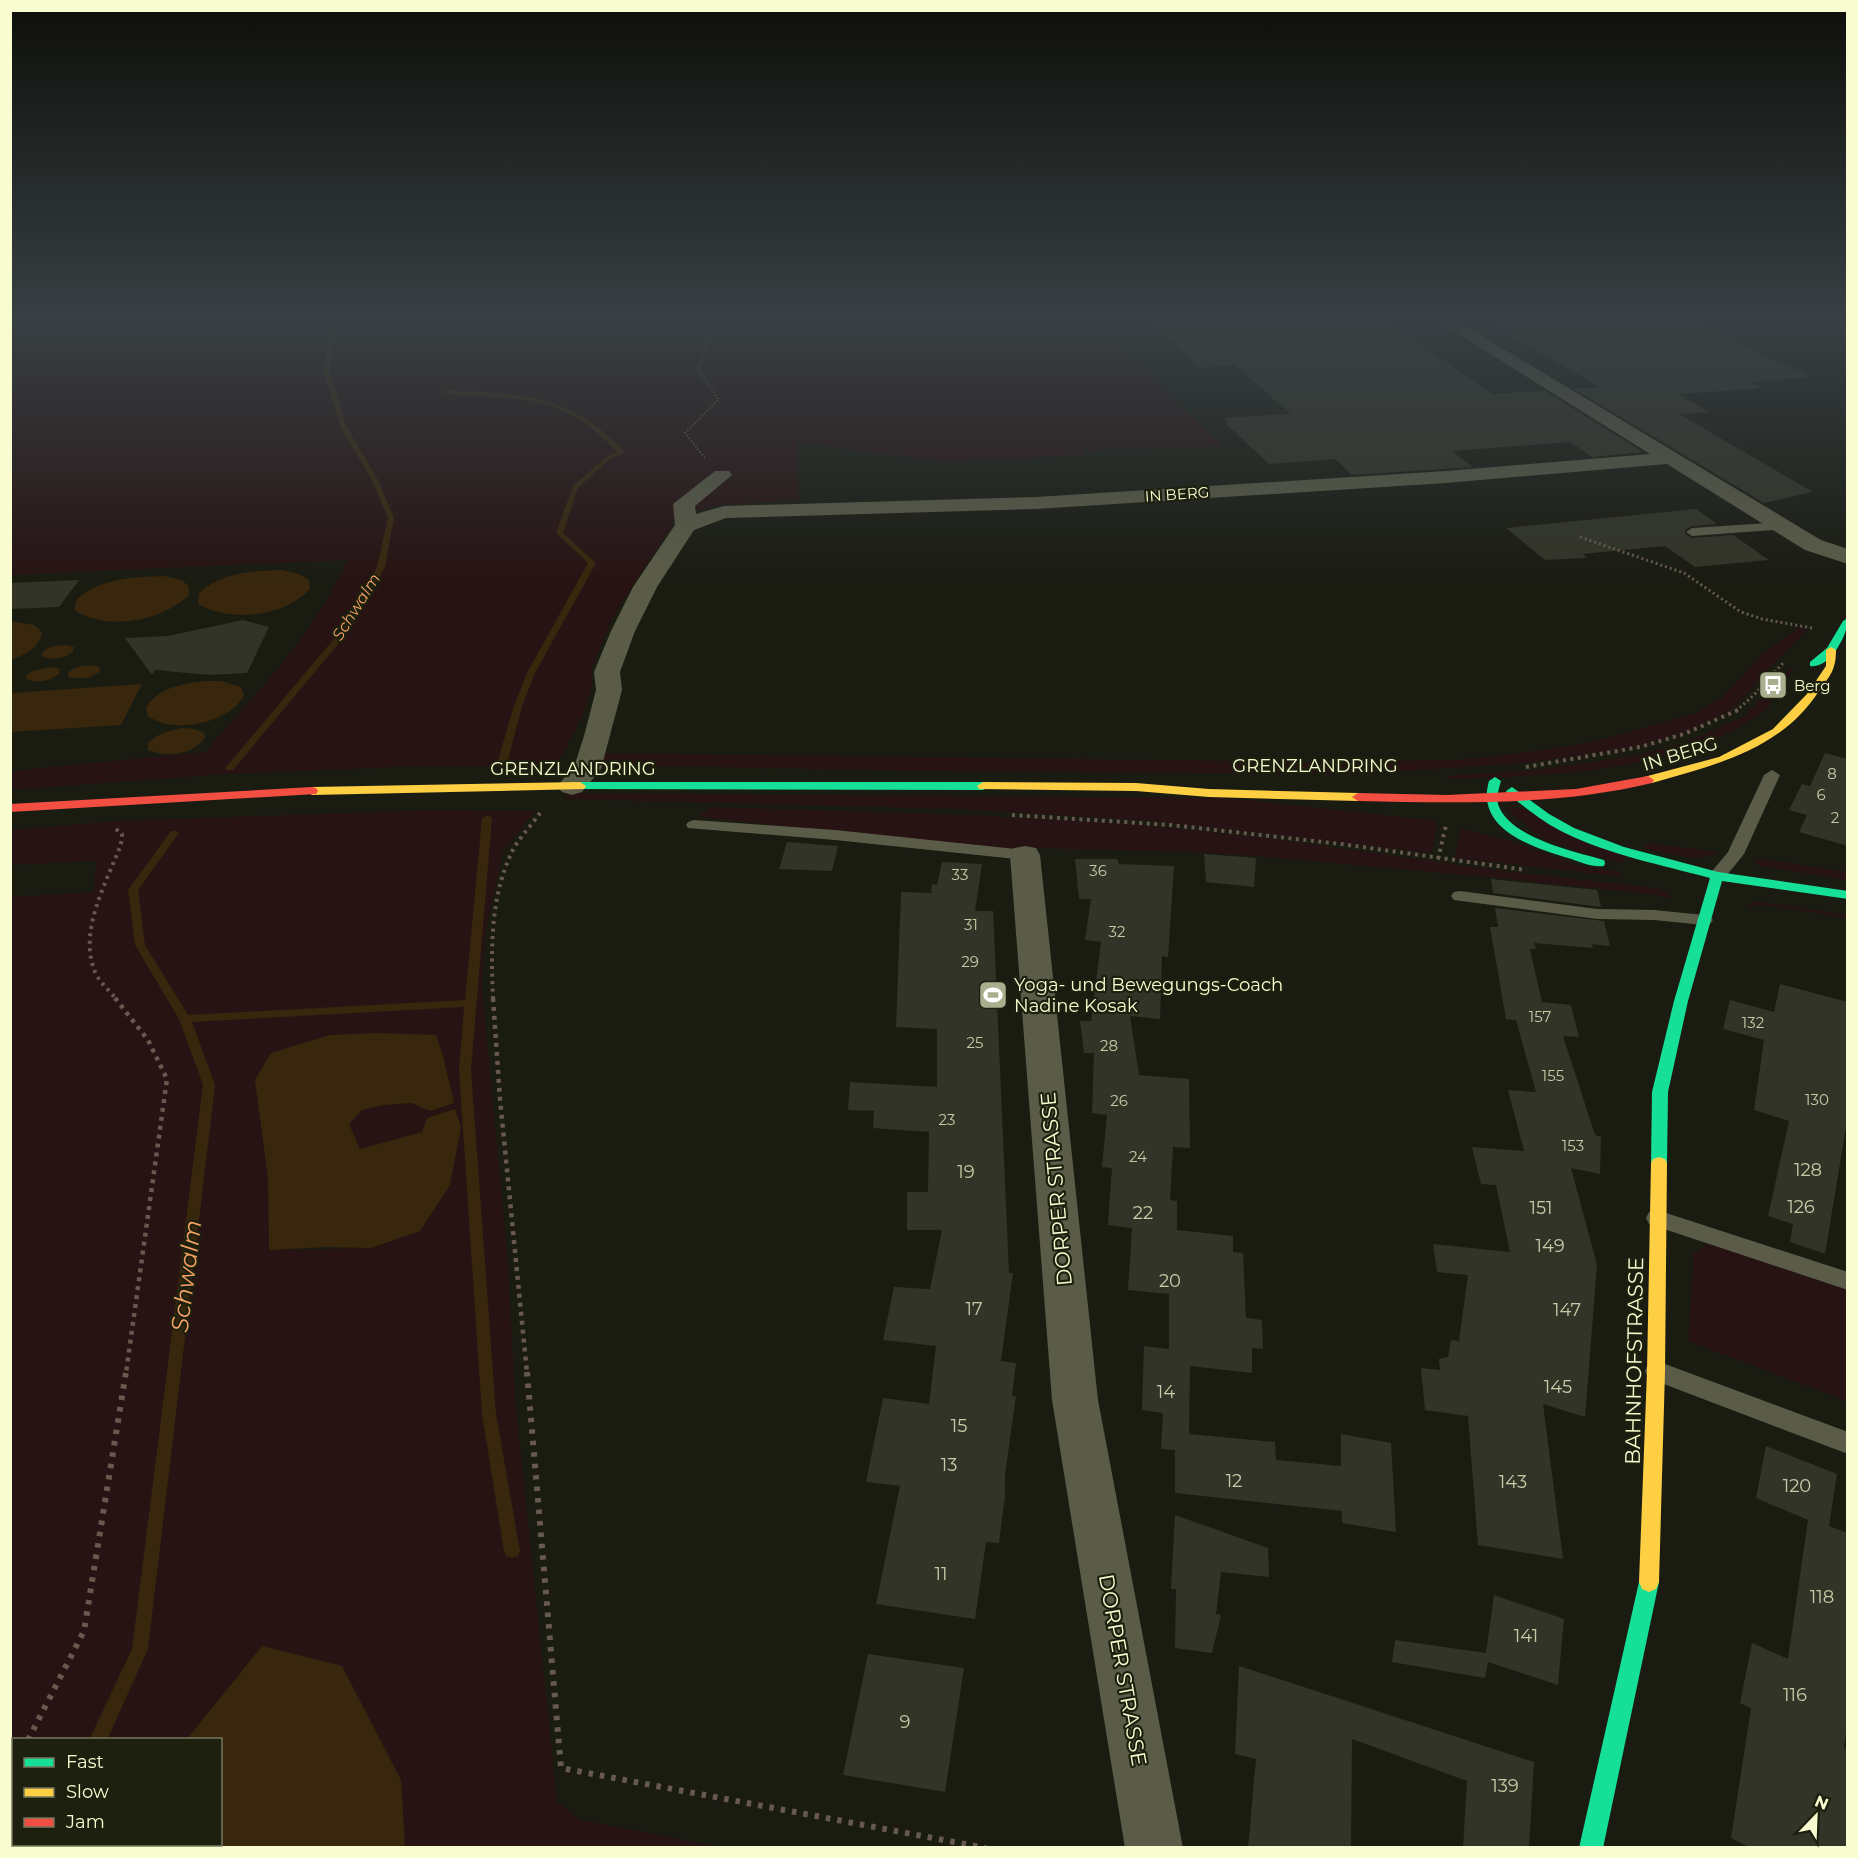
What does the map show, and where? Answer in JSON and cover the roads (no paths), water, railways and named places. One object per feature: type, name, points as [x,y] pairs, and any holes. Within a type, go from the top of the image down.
[{"type":"main road","name":"IN BERG","points":[[1806,675],[1818,659],[1831,650],[1844,627]]},
{"type":"main road","name":"IN BERG","points":[[1522,796],[1576,792],[1648,780],[1723,759],[1756,744],[1777,731],[1811,696],[1831,666],[1831,650]]},
{"type":"main road","points":[[1477,782],[1516,780]]},
{"type":"main road","points":[[1495,781],[1522,796],[1545,817],[1585,837],[1620,850],[1717,876],[1848,895]]},
{"type":"main road","points":[[1495,781],[1491,798],[1493,808],[1502,820],[1518,832]]},
{"type":"main road","name":"GRENZLANDRING","points":[[1136,788],[1176,784],[1368,783]]},
{"type":"main road","name":"GRENZLANDRING","points":[[10,808],[398,788],[572,786],[1136,788],[1281,795],[1447,799],[1522,796]]},
{"type":"main road","points":[[1281,795],[1428,813]]},
{"type":"main road","points":[[1487,823],[1518,832],[1560,851],[1611,866]]},
{"type":"main road","points":[[1650,873],[1717,876]]},
{"type":"main road","name":"BAHNHOFSTRASSE","points":[[1591,1848],[1649,1581],[1656,1371],[1660,1092],[1681,1001],[1717,876]]},
{"type":"street","points":[[1582,405],[1813,545],[1848,557]]},
{"type":"street","name":"IN BERG","points":[[686,525],[724,512],[1048,502],[1446,477],[1669,458]]},
{"type":"street","points":[[572,786],[587,769],[609,690],[608,672],[623,631],[645,587],[686,525],[684,504],[722,476]]},
{"type":"street","name":"DORPER STRASSE","points":[[1025,855],[1075,1400],[1154,1848]]},
{"type":"lane","points":[[1692,532],[1782,526]]},
{"type":"lane","points":[[1717,876],[1736,854],[1772,776]]},
{"type":"lane","name":"DORPER STRASSE","points":[[694,825],[1025,855]]},
{"type":"lane","points":[[1460,896],[1597,914],[1654,915],[1704,920]]},
{"type":"lane","points":[[1657,1218],[1848,1281]]},
{"type":"lane","points":[[1656,1371],[1848,1443]]},
{"type":"waterway","name":"Schwalm","points":[[230,768],[347,628],[381,567],[391,518],[375,480],[343,426],[337,405]]},
{"type":"waterway","points":[[503,760],[518,706],[531,673],[592,563],[559,533],[575,487],[608,458],[622,452],[583,419],[553,405]]},
{"type":"waterway","points":[[470,1003],[487,818]]},
{"type":"waterway","name":"Schwalm","points":[[174,833],[133,890],[140,945],[185,1019]]},
{"type":"waterway","points":[[185,1019],[470,1003]]},
{"type":"waterway","points":[[470,1003],[465,1070],[489,1414],[512,1551]]},
{"type":"waterway","name":"Schwalm","points":[[99,1738],[140,1649],[209,1085],[185,1019]]},
{"type":"place","name":"Berg","points":[[1773,685]]},
{"type":"place","name":"Yoga- und Bewegungs-Coach Nadine Kosak","points":[[993,995]]}]
